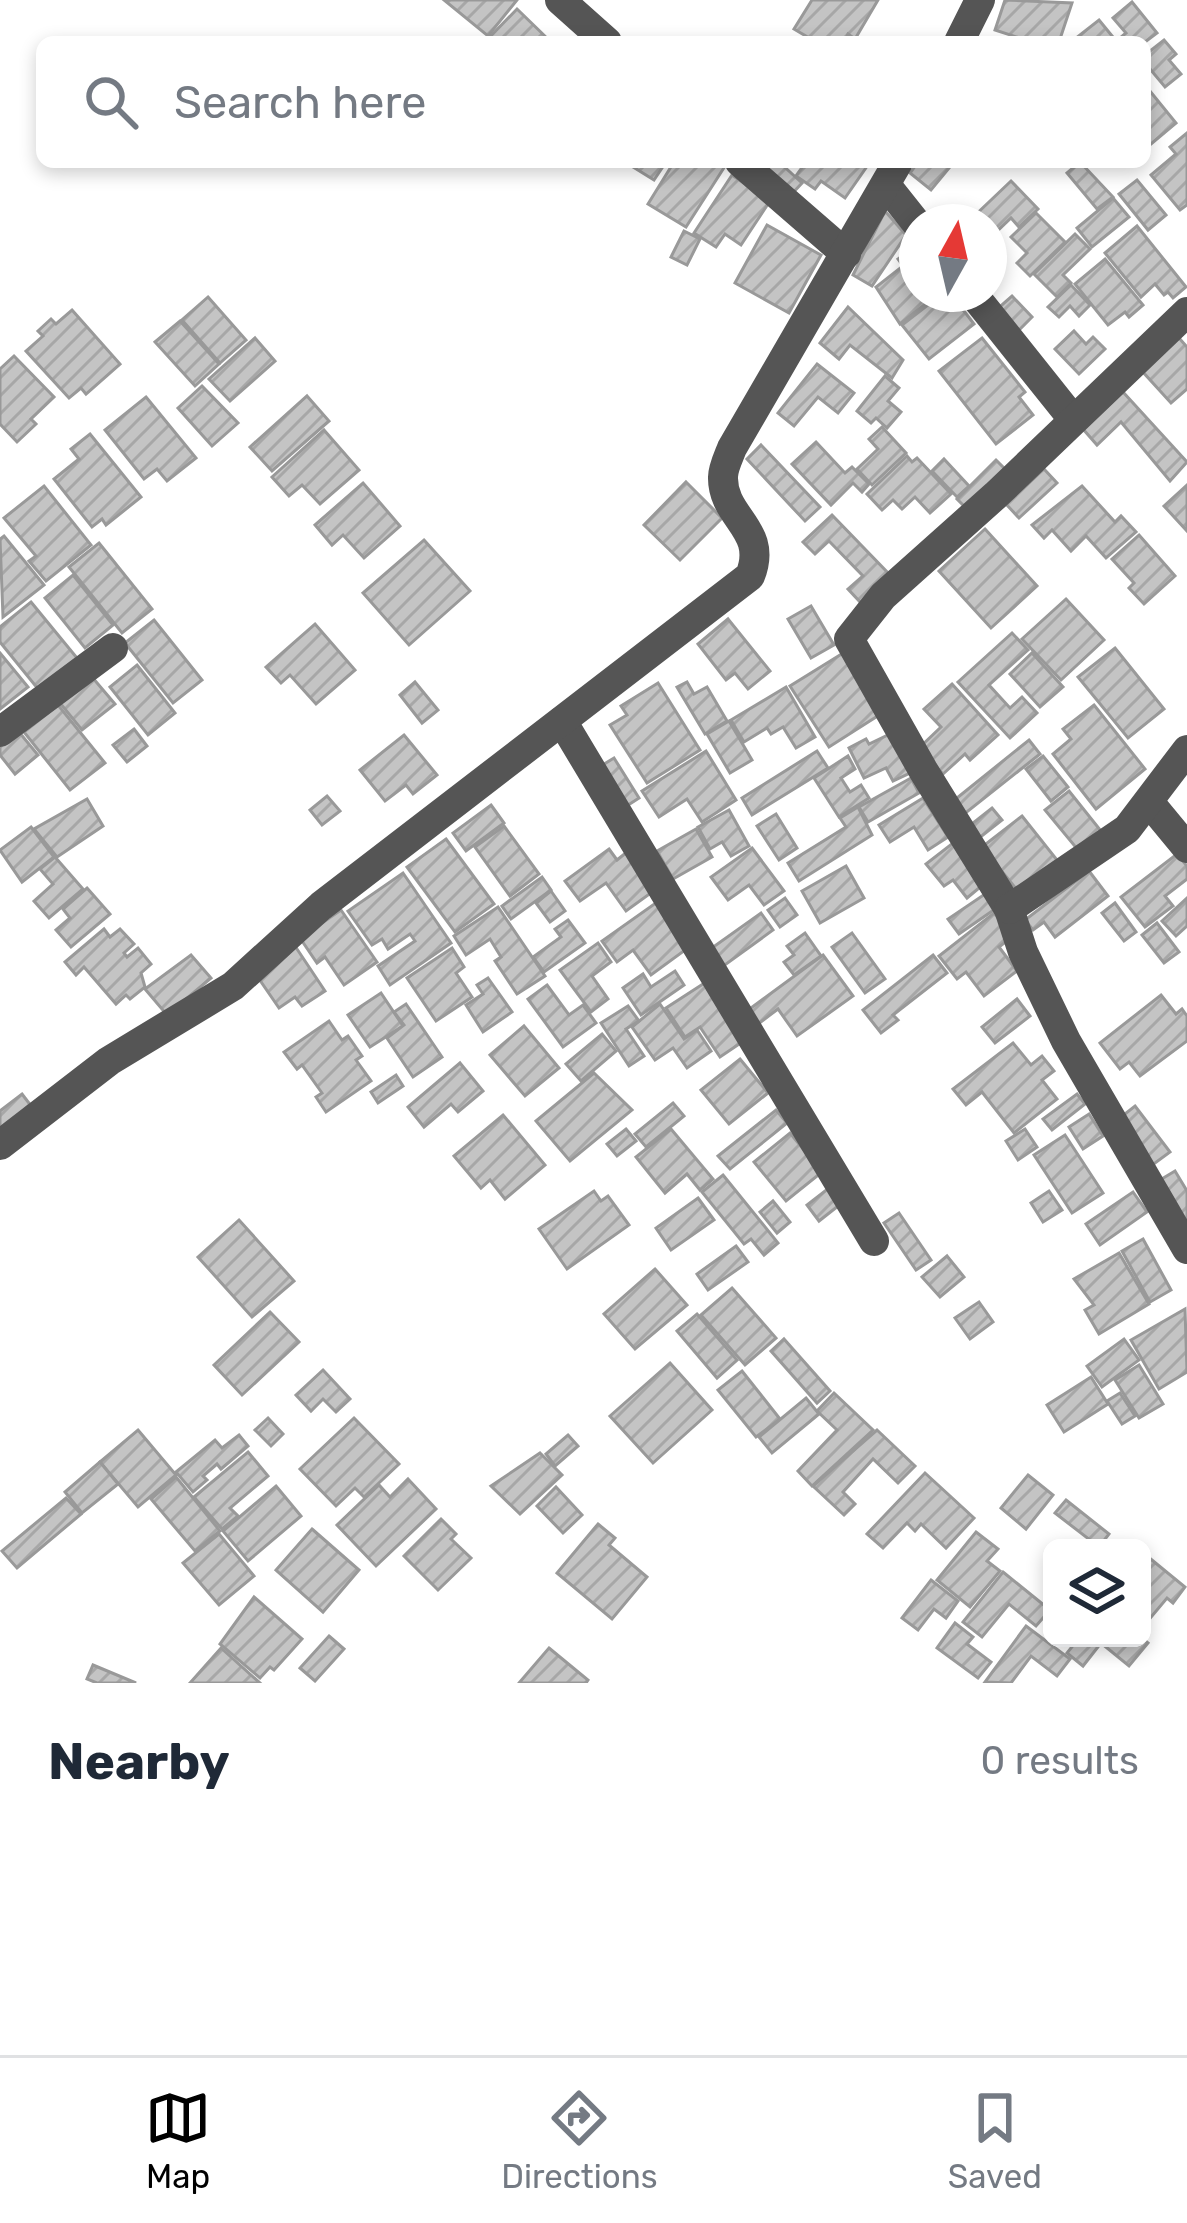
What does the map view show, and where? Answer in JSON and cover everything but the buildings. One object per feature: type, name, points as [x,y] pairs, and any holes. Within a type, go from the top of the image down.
[{"type":"street","points":[[560,0],[600,36]]},
{"type":"street","points":[[961,36],[980,0]]},
{"type":"street","points":[[747,168],[846,254]]},
{"type":"street","points":[[0,1145],[109,1061],[232,986],[321,907],[750,576],[758,558],[754,540],[728,498],[723,476],[732,448],[892,173]]},
{"type":"street","points":[[892,173],[907,204]]},
{"type":"street","points":[[988,312],[1072,418]]},
{"type":"street","points":[[1187,312],[883,596],[849,639],[1009,909],[1023,952],[1066,1041],[1187,1249]]},
{"type":"street","points":[[0,733],[113,648]]},
{"type":"street","points":[[562,721],[874,1240]]},
{"type":"street","points":[[1009,909],[1127,829],[1187,750]]},
{"type":"street","points":[[1149,802],[1187,848]]}]
